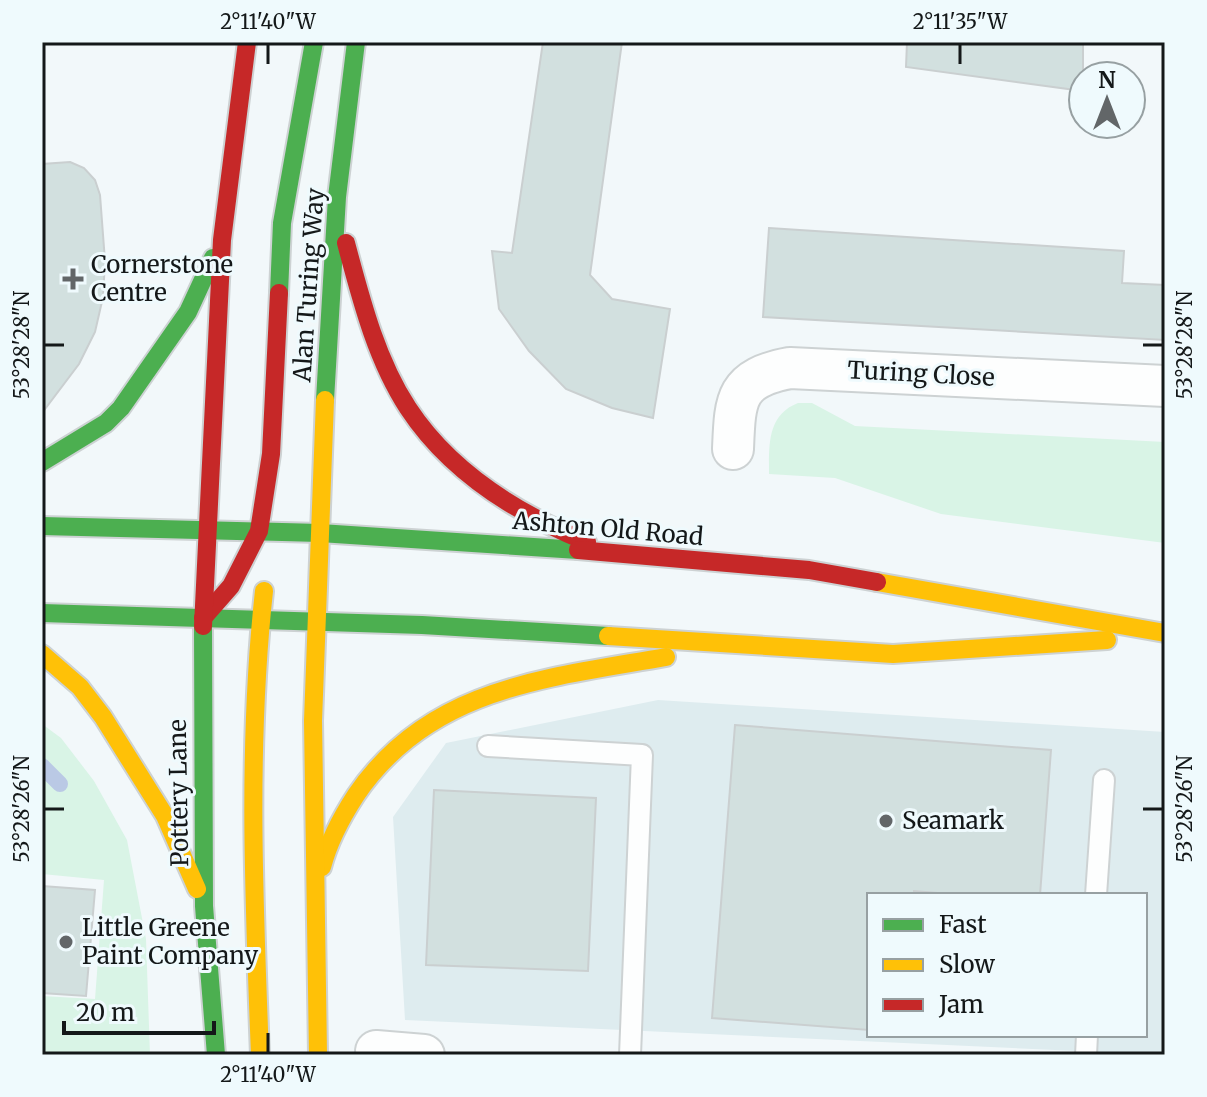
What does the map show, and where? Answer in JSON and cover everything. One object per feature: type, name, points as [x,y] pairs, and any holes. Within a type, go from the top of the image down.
[{"type":"highway","points":[[207,530],[222,240],[247,42]]},
{"type":"highway","points":[[203,618],[231,586],[259,531],[271,454],[282,223],[314,42]]},
{"type":"highway","name":"Alan Turing Way","points":[[320,533],[337,197],[356,42]]},
{"type":"highway","points":[[337,197],[372,329],[408,408],[426,431],[459,464],[505,499],[573,537],[616,553]]},
{"type":"highway","points":[[42,462],[106,423],[121,408],[188,312],[222,240]]},
{"type":"highway","name":"Ashton Old Road","points":[[42,526],[320,533],[809,570],[1165,634]]},
{"type":"highway","name":"Pottery Lane","points":[[207,530],[203,618],[204,906],[216,1055]]},
{"type":"highway","points":[[284,552],[294,542],[320,533],[313,721],[318,1055]]},
{"type":"highway","points":[[260,1055],[253,803],[254,696],[260,619],[268,576]]},
{"type":"highway","name":"Ashton Old Road","points":[[42,613],[316,620],[893,654],[1165,634]]},
{"type":"highway","points":[[314,897],[326,849],[340,818],[391,750],[420,729],[464,705],[499,692],[549,679],[727,646]]},
{"type":"highway","points":[[42,654],[80,687],[146,783],[165,816],[204,906]]},
{"type":"street","name":"Turing Close","points":[[733,449],[735,405],[742,392],[755,379],[790,368],[1165,386]]},
{"type":"street","points":[[376,1051],[424,1055]]},
{"type":"lane","points":[[488,746],[642,755],[630,1055]]},
{"type":"lane","points":[[1096,893],[1104,780]]},
{"type":"shaded area","points":[[658,700],[1165,732],[1165,1055],[405,1020],[393,817],[446,743]]},
{"type":"green space","points":[[798,403],[812,403],[855,426],[1165,442],[1165,543],[941,514],[835,478],[769,474],[770,442],[775,423],[788,408]]},
{"type":"green space","points":[[42,724],[61,738],[94,781],[127,840],[146,939],[150,1055],[42,1055],[42,996],[95,999],[104,880],[42,874]]},
{"type":"building","points":[[543,42],[622,42],[590,275],[612,299],[670,309],[653,418],[612,408],[566,389],[529,351],[499,309],[492,251],[512,253]]},
{"type":"building","points":[[907,42],[1083,42],[1083,60],[1067,60],[1067,89],[906,67]]},
{"type":"building","name":"Cornerstone Centre","points":[[70,162],[84,168],[95,180],[100,195],[105,261],[103,297],[95,332],[79,364],[42,413],[42,164]]},
{"type":"building","points":[[769,228],[1124,251],[1122,283],[1165,285],[1165,340],[763,317]]},
{"type":"building","name":"Seamark","points":[[735,725],[1051,750],[1040,893],[867,893],[867,1030],[712,1018]]},
{"type":"building","points":[[434,790],[596,798],[588,971],[426,965]]},
{"type":"building","name":"Little Greene Paint Company","points":[[42,886],[95,890],[86,996],[42,993]]},
{"type":"waterway","points":[[42,766],[60,784]]},
{"type":"traffic: fast","points":[[279,293],[282,223],[314,42]]},
{"type":"traffic: fast","points":[[325,400],[337,197],[356,42]]},
{"type":"traffic: fast","points":[[42,462],[106,423],[121,408],[188,312],[213,258]]},
{"type":"traffic: fast","points":[[42,526],[320,533],[578,550]]},
{"type":"traffic: fast","points":[[42,613],[422,625],[608,636]]},
{"type":"traffic: fast","points":[[203,626],[204,906],[216,1055]]},
{"type":"traffic: slow","points":[[318,1055],[313,721],[325,400]]},
{"type":"traffic: slow","points":[[877,582],[1165,633]]},
{"type":"traffic: slow","points":[[260,1055],[254,765],[264,591]]},
{"type":"traffic: slow","points":[[608,636],[893,654],[1107,640]]},
{"type":"traffic: slow","points":[[42,654],[80,687],[103,717],[165,816],[197,889]]},
{"type":"traffic: slow","points":[[322,867],[345,812],[385,759],[419,731],[455,709],[535,681],[666,657]]},
{"type":"traffic: jam","points":[[203,626],[222,240],[247,42]]},
{"type":"traffic: jam","points":[[346,243],[378,349],[397,389],[425,431],[444,452],[487,488],[536,518],[587,542]]},
{"type":"traffic: jam","points":[[203,618],[231,586],[259,531],[271,454],[279,293]]},
{"type":"traffic: jam","points":[[578,550],[809,570],[877,582]]},
{"type":"place","name":"Cornerstone Centre","points":[[73,279]]},
{"type":"place","name":"Seamark","points":[[886,821]]},
{"type":"place","name":"Little Greene Paint Company","points":[[66,942]]}]
